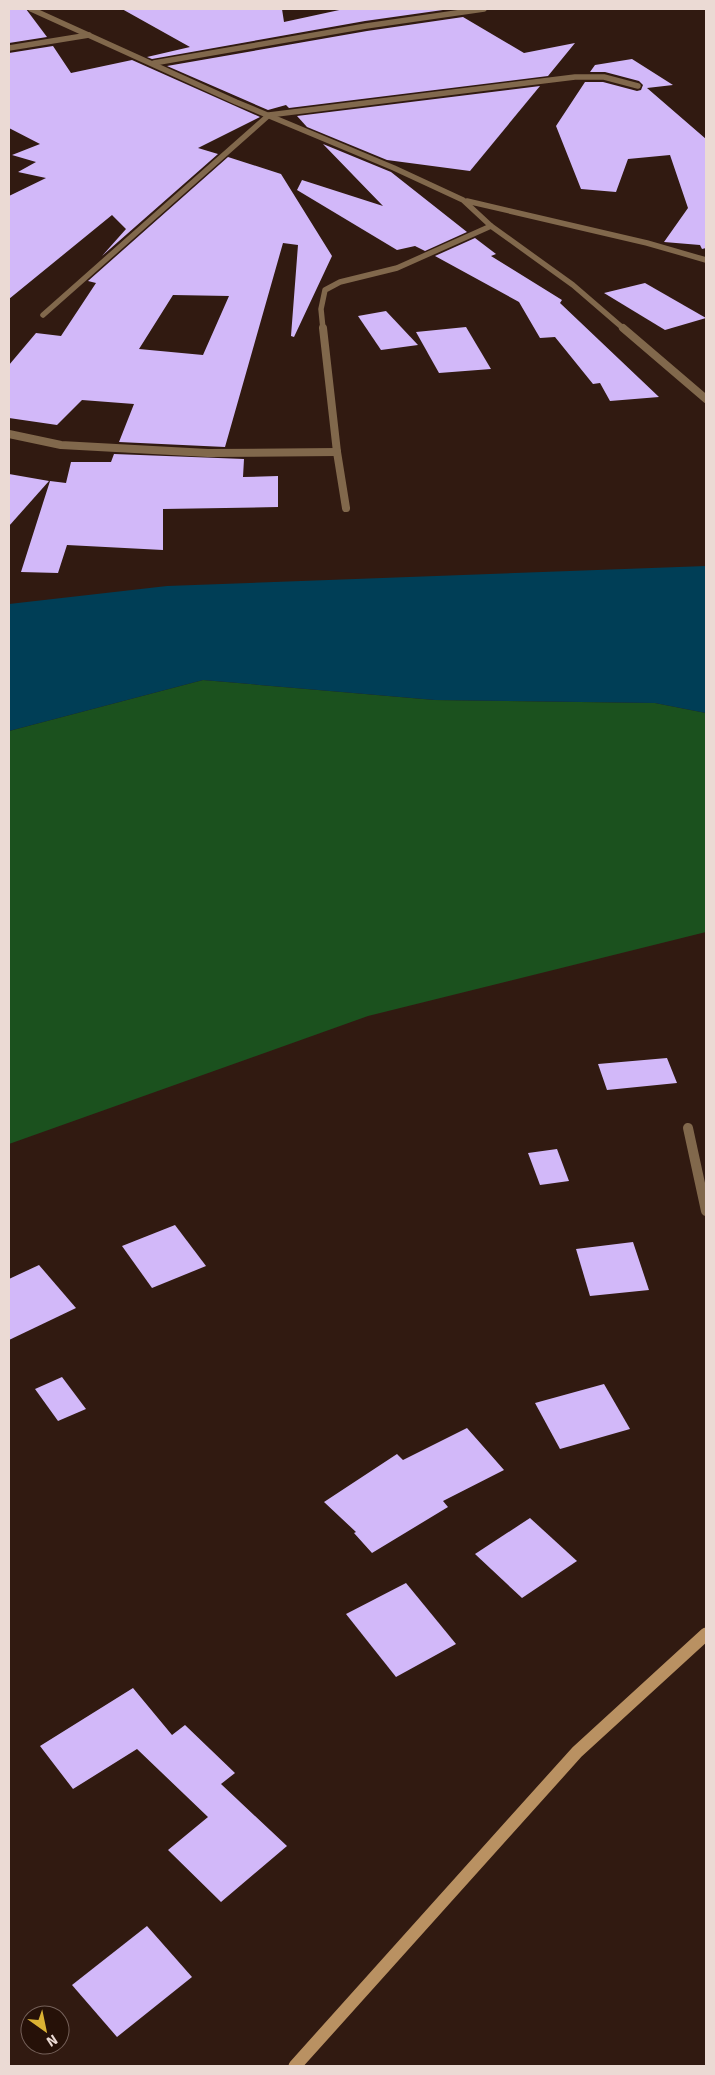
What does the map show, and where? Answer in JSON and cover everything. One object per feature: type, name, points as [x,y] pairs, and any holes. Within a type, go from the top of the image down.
[{"type":"street","points":[[31,9],[463,200],[512,215],[646,243],[706,260]]},
{"type":"street","points":[[154,63],[366,26],[484,9]]},
{"type":"street","points":[[9,48],[90,35]]},
{"type":"street","points":[[43,315],[269,115],[575,77],[604,77],[638,86]]},
{"type":"street","points":[[463,200],[492,226],[573,286],[706,399]]},
{"type":"street","points":[[346,508],[337,452],[321,309],[325,290],[340,282],[397,268],[492,226]]},
{"type":"street","points":[[9,434],[61,445],[208,453],[337,452]]},
{"type":"street","points":[[688,1128],[706,1211]]},
{"type":"street","points":[[295,2066],[578,1752],[706,1634]]},
{"type":"green space","points":[[203,680],[435,700],[655,703],[706,713],[706,932],[368,1016],[9,1144],[9,731]]},
{"type":"water","points":[[706,566],[706,713],[655,703],[435,700],[203,680],[9,731],[9,604],[167,586]]},
{"type":"building","points":[[9,9],[26,9],[47,37],[9,43]]},
{"type":"building","points":[[122,9],[282,9],[284,22],[344,9],[450,9],[365,21],[152,59],[147,57],[190,47]]},
{"type":"building","points":[[463,17],[524,53],[575,43],[548,76],[289,108],[286,105],[268,110],[167,66],[367,31]]},
{"type":"building","points":[[53,46],[71,73],[132,60],[260,117],[198,148],[218,154],[102,256],[126,229],[112,215],[9,299],[9,196],[46,178],[18,172],[36,162],[12,155],[40,144],[9,128],[9,53]]},
{"type":"building","points":[[632,59],[673,85],[647,88],[706,139],[706,248],[702,249],[700,245],[664,242],[688,208],[670,155],[628,159],[616,192],[581,189],[556,126],[585,82],[603,82],[637,91],[641,90],[643,85],[639,81],[605,72],[590,72],[595,65]]},
{"type":"building","points":[[540,86],[470,171],[387,160],[307,127],[297,116]]},
{"type":"building","points":[[323,144],[391,172],[467,232],[425,251],[415,246],[397,250],[297,190],[302,180],[383,206]]},
{"type":"building","points":[[228,157],[281,174],[332,256],[294,337],[291,336],[298,245],[283,243],[225,447],[119,442],[134,404],[82,400],[57,425],[9,418],[9,365],[36,333],[61,336],[96,283],[88,281]],"holes":[[[173,295],[229,296],[203,355],[139,349]]]},
{"type":"building","points":[[475,238],[496,254],[491,256],[562,300],[560,303],[659,397],[610,401],[600,383],[593,384],[555,337],[540,338],[519,302],[435,256]]},
{"type":"building","points":[[645,283],[706,318],[665,330],[604,293]]},
{"type":"building","points":[[386,311],[418,345],[381,350],[358,316]]},
{"type":"building","points":[[466,327],[491,369],[439,373],[416,332]]},
{"type":"building","points":[[114,454],[244,459],[243,477],[278,476],[278,507],[163,509],[163,550],[67,545],[58,573],[21,572],[50,481],[66,483],[71,462],[111,462]]},
{"type":"building","points":[[9,474],[49,481],[9,526]]},
{"type":"building","points":[[667,1058],[677,1083],[607,1090],[598,1064]]},
{"type":"building","points":[[557,1149],[569,1181],[540,1185],[528,1153]]},
{"type":"building","points":[[175,1225],[206,1266],[152,1288],[122,1246]]},
{"type":"building","points":[[633,1242],[649,1290],[590,1296],[576,1249]]},
{"type":"building","points":[[39,1265],[76,1308],[9,1340],[9,1279]]},
{"type":"building","points":[[62,1377],[86,1409],[58,1421],[35,1389]]},
{"type":"building","points":[[604,1384],[630,1429],[560,1449],[535,1403]]},
{"type":"building","points":[[467,1428],[504,1470],[443,1501],[448,1507],[372,1553],[354,1533],[356,1532],[324,1502],[397,1454],[403,1460]]},
{"type":"building","points":[[530,1518],[577,1561],[522,1598],[475,1554]]},
{"type":"building","points":[[406,1583],[456,1644],[396,1677],[346,1614]]},
{"type":"building","points":[[133,1688],[172,1735],[185,1725],[235,1773],[221,1784],[287,1846],[221,1902],[168,1850],[208,1817],[137,1749],[73,1789],[40,1746]]},
{"type":"building","points":[[147,1926],[192,1977],[117,2037],[72,1985]]}]
